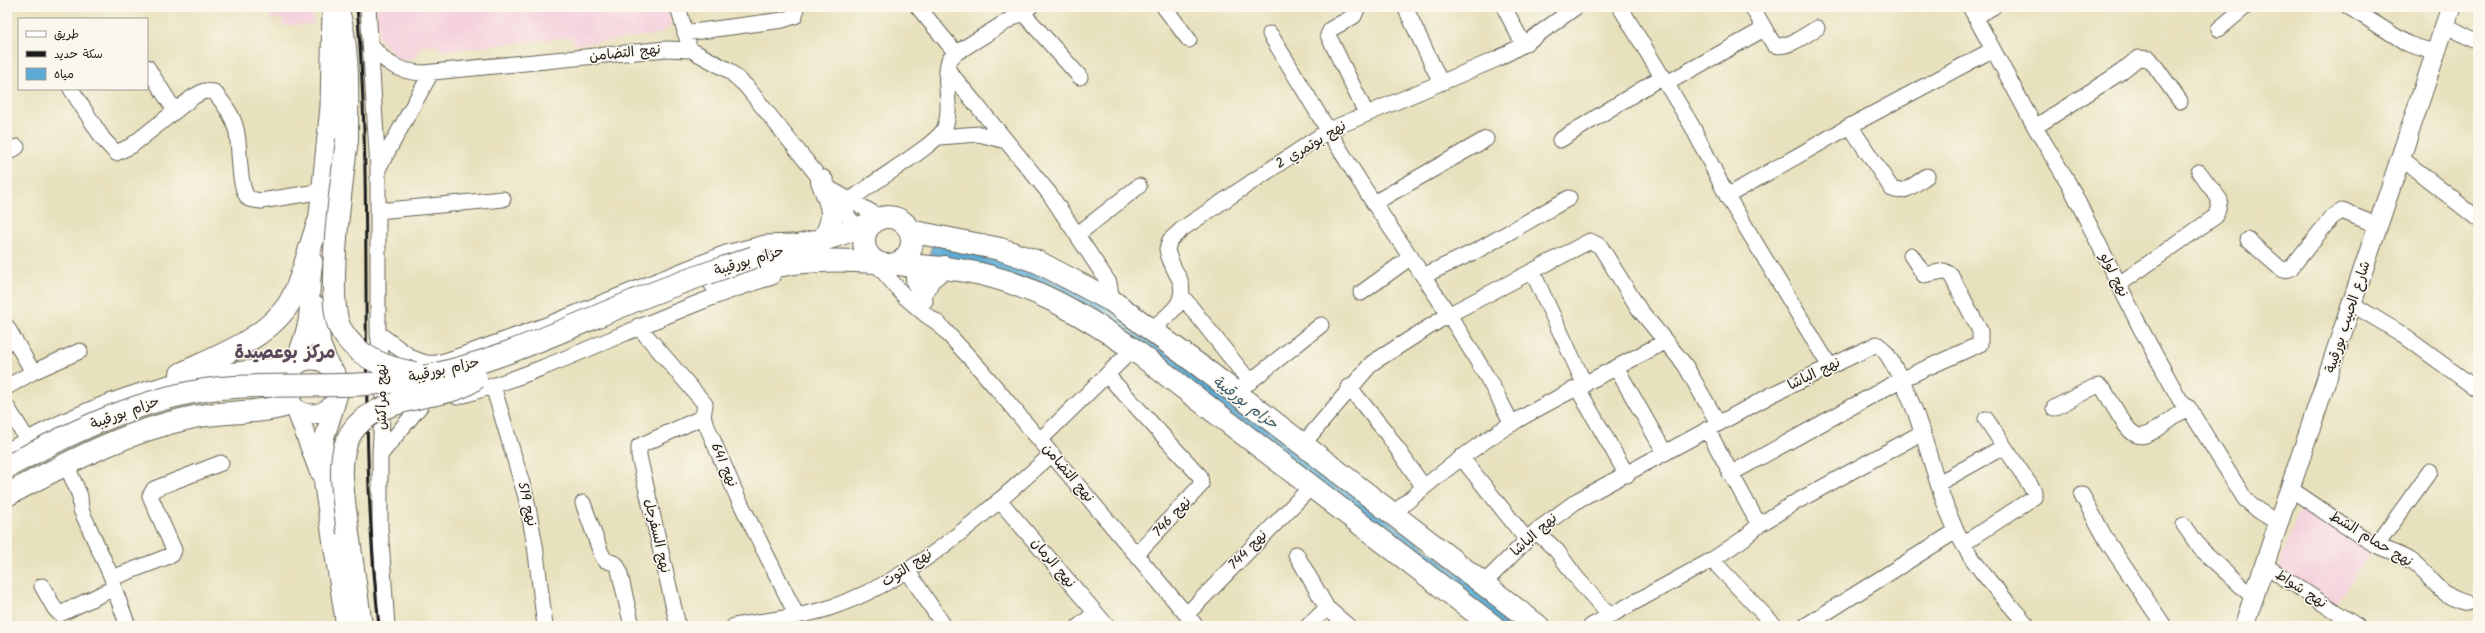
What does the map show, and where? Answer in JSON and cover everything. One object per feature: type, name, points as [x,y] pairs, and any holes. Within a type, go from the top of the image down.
[{"type":"highway","points":[[337,7],[344,30],[348,70],[347,140],[340,198],[334,296],[340,327],[359,351],[370,360],[400,370],[427,370]]},
{"type":"highway","points":[[815,243],[832,225],[842,208],[832,205],[826,185]]},
{"type":"highway","points":[[7,455],[58,427],[174,378],[243,343],[263,330],[287,307],[303,270],[320,219]]},
{"type":"highway","points":[[908,253],[899,219],[869,227],[866,251],[875,262],[888,266],[908,253],[1000,249],[1038,262],[1112,301],[1151,329],[1243,388],[1303,444],[1538,626]]},
{"type":"highway","name":"حزام بورقيبة","points":[[7,467],[51,444],[99,422],[148,404],[182,395],[239,387],[372,383],[505,353],[638,299],[754,257],[815,243],[869,227]]},
{"type":"highway","points":[[908,253],[944,267],[988,276],[1035,291],[1075,311],[1133,350],[1493,626]]},
{"type":"highway","name":"حزام بورقيبة","points":[[7,482],[64,451],[117,428],[197,405],[241,399],[385,394],[440,386],[485,382],[569,343],[715,283],[777,264],[810,260],[837,259],[875,262]]},
{"type":"highway","points":[[921,295],[929,279],[944,267]]},
{"type":"highway","points":[[131,396],[191,379],[293,368]]},
{"type":"highway","points":[[361,626],[348,534],[340,462],[344,444],[355,426],[369,414],[382,408],[485,382]]},
{"type":"highway","points":[[7,495],[66,464],[115,441],[177,422],[210,414],[293,407]]},
{"type":"main road","points":[[324,486],[284,385],[304,342],[308,319],[309,281],[320,219],[330,107],[332,7]]},
{"type":"main road","name":"شارع الحبيب بورقيبة","points":[[2244,626],[2292,490],[2448,16]]},
{"type":"main road","points":[[313,260],[321,345],[329,365],[339,382],[336,401],[324,439],[324,486],[346,626]]},
{"type":"main road","points":[[293,368],[306,360],[314,359],[329,365]]},
{"type":"main road","points":[[293,407],[313,414],[322,413],[336,401]]},
{"type":"street","name":"نهج مراكش","points":[[368,7],[378,169],[378,333],[384,376],[380,456],[380,526],[387,626]]},
{"type":"street","points":[[678,7],[691,50]]},
{"type":"street","points":[[685,33],[783,20],[795,16],[796,7]]},
{"type":"street","points":[[918,7],[956,53]]},
{"type":"street","points":[[1164,7],[1189,40]]},
{"type":"street","points":[[1358,7],[1354,16],[1331,29],[1328,35],[1366,113]]},
{"type":"street","points":[[1405,7],[1441,83]]},
{"type":"street","points":[[1504,7],[1523,44]]},
{"type":"street","name":"نهج بوتمري 2","points":[[1182,296],[1179,280],[1166,246],[1182,229],[1329,130],[1366,113],[1497,59],[1523,44],[1576,7]]},
{"type":"street","points":[[1620,7],[1692,126],[1727,196],[1829,366]]},
{"type":"street","points":[[1752,7],[1774,45],[1780,47],[1817,28]]},
{"type":"street","points":[[1973,12],[1993,7]]},
{"type":"street","points":[[2219,28],[2245,7]]},
{"type":"street","points":[[2349,7],[2408,44],[2436,53]]},
{"type":"street","points":[[940,136],[948,113],[947,69],[949,60],[956,53],[1027,10],[1080,76]]},
{"type":"street","name":"نهج لولو","points":[[1973,12],[1992,50],[2069,184],[2118,285],[2180,400],[2188,407],[2245,499],[2259,511],[2280,524]]},
{"type":"street","points":[[2448,16],[2478,42]]},
{"type":"street","points":[[1560,140],[1665,80],[1764,29]]},
{"type":"street","points":[[1270,34],[1374,203],[1448,315],[1499,398],[1512,424]]},
{"type":"street","name":"نهج التضامن","points":[[371,45],[380,56],[399,69],[409,72],[432,73],[633,51],[666,49],[691,50],[728,70],[746,86],[826,185]]},
{"type":"street","points":[[1727,196],[1850,126],[1992,50]]},
{"type":"street","points":[[2035,127],[2120,72],[2138,58],[2150,59],[2180,101]]},
{"type":"street","points":[[148,69],[175,111]]},
{"type":"street","points":[[947,69],[1049,193],[1078,234],[1109,283],[1112,301]]},
{"type":"street","name":"نهج مراكش","points":[[378,169],[432,73]]},
{"type":"street","points":[[72,90],[103,139],[116,153],[131,146],[175,111],[204,91],[214,92],[218,96],[236,129],[243,187],[249,199],[261,201],[323,191]]},
{"type":"street","points":[[1850,126],[1892,189],[1897,191],[1906,190],[1927,176]]},
{"type":"street","points":[[842,208],[940,136],[979,134],[1006,141]]},
{"type":"street","points":[[1374,203],[1486,139]]},
{"type":"street","points":[[2401,158],[2478,218]]},
{"type":"street","points":[[2118,285],[2216,216],[2220,200],[2199,172]]},
{"type":"street","points":[[1078,234],[1139,186]]},
{"type":"street","points":[[1423,276],[1478,250],[1569,198]]},
{"type":"street","points":[[378,211],[504,199]]},
{"type":"street","points":[[842,208],[869,227]]},
{"type":"street","points":[[842,208],[869,227]]},
{"type":"street","points":[[2248,240],[2282,270],[2290,269],[2332,217],[2342,211],[2379,226]]},
{"type":"street","points":[[382,358],[427,370],[437,363],[501,342],[726,253],[765,243],[789,241],[815,243]]},
{"type":"street","points":[[1303,444],[1320,426],[1350,387],[1372,363],[1448,315],[1584,243],[1595,242],[1614,267],[1639,309],[1664,342],[1685,365],[1712,426],[1730,474],[1759,525]]},
{"type":"street","name":"نهج التضامن","points":[[908,253],[914,283],[938,322],[1052,454],[1196,626]]},
{"type":"street","points":[[1730,474],[1902,380],[1976,348],[1981,339],[1980,331],[1951,275],[1944,271],[1924,275],[1911,255]]},
{"type":"street","points":[[1361,293],[1411,257]]},
{"type":"street","points":[[383,411],[421,405],[485,382],[567,359],[638,326],[714,295],[837,259]]},
{"type":"street","name":"نهج التضامن","points":[[875,262],[905,297],[926,316],[938,322]]},
{"type":"street","points":[[1532,271],[1581,387],[1627,475]]},
{"type":"street","points":[[1151,329],[1179,304],[1182,296]]},
{"type":"street","points":[[1182,296],[1243,388],[1320,325]]},
{"type":"street","points":[[2352,304],[2400,334],[2478,390]]},
{"type":"street","name":"نهج 641","points":[[638,326],[705,404],[703,417],[737,496],[796,616]]},
{"type":"street","points":[[7,327],[33,372]]},
{"type":"street","points":[[378,333],[427,370]]},
{"type":"street","points":[[1393,514],[1423,486],[1461,457],[1512,424],[1664,342]]},
{"type":"street","name":"نهج الباشا","points":[[1483,584],[1532,536],[1578,500],[1627,475],[1712,426],[1829,366],[1877,344],[1884,348],[1902,380],[1923,432],[1939,483],[1959,537],[1986,578],[2028,626]]},
{"type":"street","points":[[1040,440],[1133,350]]},
{"type":"street","points":[[7,387],[33,372],[80,351]]},
{"type":"street","points":[[1617,368],[1665,453]]},
{"type":"street","name":"نهج 746","points":[[1107,375],[1200,476],[1201,486],[1136,555]]},
{"type":"street","name":"نهج 519","points":[[485,382],[526,497],[535,545],[545,626]]},
{"type":"street","points":[[2054,408],[2094,387],[2099,386],[2104,390],[2128,429],[2134,436],[2141,437],[2152,433],[2188,407]]},
{"type":"street","points":[[1350,387],[1385,431],[1423,486]]},
{"type":"street","points":[[380,456],[421,405]]},
{"type":"street","points":[[7,407],[29,442]]},
{"type":"street","name":"نهج السفرجل","points":[[678,626],[639,456],[639,446],[703,417]]},
{"type":"street","points":[[1805,626],[1959,537],[2034,497],[2034,491],[2003,447],[1986,419]]},
{"type":"street","points":[[1591,626],[1712,560],[1744,539],[1759,525],[1860,465],[1923,432]]},
{"type":"street","points":[[1939,483],[2003,447]]},
{"type":"street","name":"نهج التوت","points":[[734,626],[796,616],[848,600],[882,586],[907,570],[999,500],[1052,454]]},
{"type":"street","points":[[1461,457],[1532,536],[1557,551],[1610,616]]},
{"type":"street","points":[[42,586],[56,611],[60,614],[113,583],[172,555],[174,550],[150,496],[154,489],[220,462]]},
{"type":"street","points":[[66,464],[80,496],[81,510],[113,583],[128,626]]},
{"type":"street","points":[[2377,545],[2430,471]]},
{"type":"street","name":"نهج 744","points":[[1186,614],[1311,487]]},
{"type":"street","name":"نهج حمام الشط","points":[[2292,490],[2377,545],[2411,561],[2426,573],[2441,592],[2452,600],[2467,603]]},
{"type":"street","points":[[2082,495],[2107,541],[2164,626]]},
{"type":"street","name":"نهج الرمان","points":[[999,500],[1107,626]]},
{"type":"street","points":[[583,503],[601,553],[605,560],[616,564],[619,570],[632,626]]},
{"type":"street","points":[[2184,525],[2200,548],[2254,598]]},
{"type":"street","points":[[1296,554],[1328,608],[1348,626]]},
{"type":"street","points":[[1712,560],[1775,626]]},
{"type":"street","name":"نهج شواط","points":[[2266,566],[2357,626]]},
{"type":"street","points":[[907,570],[944,626]]},
{"type":"street","points":[[1308,626],[1328,608]]},
{"type":"street","points":[[1079,626],[1096,613]]},
{"type":"shaded area","points":[[270,7],[313,7],[313,24],[283,26],[282,18],[272,20]]},
{"type":"shaded area","points":[[376,7],[667,7],[672,25],[659,34],[576,45],[571,37],[444,51],[436,44],[421,46],[413,59],[400,61],[379,38]]},
{"type":"shaded area","points":[[2302,501],[2373,548],[2336,604],[2279,567]]},
{"type":"water","points":[[933,243],[979,250],[1096,297],[1528,626],[1501,626],[1120,333],[930,257]]},
{"type":"railway","points":[[357,7],[365,162],[368,471],[372,549],[379,626]]},
{"type":"district","name":"مركز بوعصيدة","points":[[285,353]]}]
